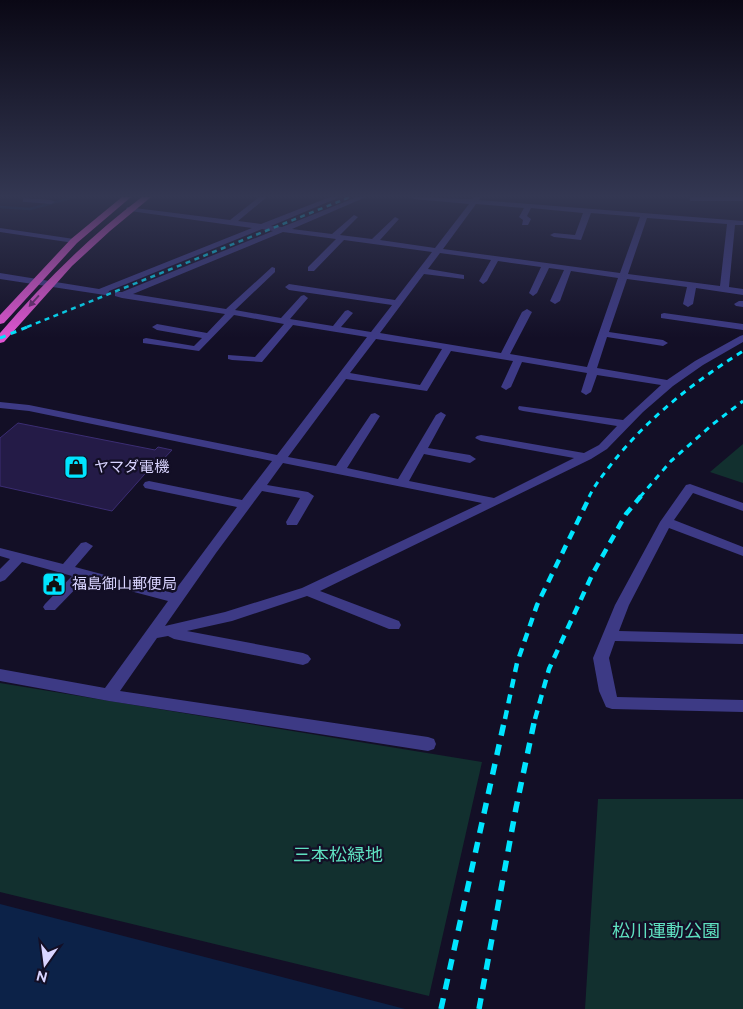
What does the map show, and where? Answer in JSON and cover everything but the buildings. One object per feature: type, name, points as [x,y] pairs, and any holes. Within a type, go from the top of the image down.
[{"type":"highway","points":[[0,321],[71,244]]},
{"type":"highway","points":[[0,340],[49,284],[90,244]]},
{"type":"street","points":[[0,276],[103,291],[218,244]]},
{"type":"street","points":[[246,244],[120,295],[669,384]]},
{"type":"street","points":[[311,270],[333,244]]},
{"type":"street","points":[[390,244],[743,292]]},
{"type":"street","points":[[109,695],[212,550],[442,244]]},
{"type":"street","points":[[586,392],[603,334],[634,244]]},
{"type":"street","points":[[724,289],[729,244]]},
{"type":"street","points":[[483,281],[496,258]]},
{"type":"street","points":[[533,293],[546,265]]},
{"type":"street","points":[[555,301],[569,268]]},
{"type":"street","points":[[146,341],[196,349],[272,270]]},
{"type":"street","points":[[422,271],[461,277]]},
{"type":"street","points":[[688,304],[692,285]]},
{"type":"street","points":[[288,287],[398,303]]},
{"type":"street","points":[[232,357],[258,360],[304,298]]},
{"type":"street","points":[[504,356],[527,312]]},
{"type":"street","points":[[335,329],[348,313]]},
{"type":"street","points":[[664,316],[743,327]]},
{"type":"street","points":[[157,327],[209,336]]},
{"type":"street","points":[[603,334],[662,343]]},
{"type":"street","points":[[152,634],[227,617],[307,591],[546,478],[603,447],[669,384],[699,363],[743,338]]},
{"type":"street","points":[[343,375],[423,389],[448,347]]},
{"type":"street","points":[[506,387],[519,359]]},
{"type":"street","points":[[0,405],[29,408],[495,502]]},
{"type":"street","points":[[523,408],[625,424]]},
{"type":"street","points":[[402,483],[441,415]]},
{"type":"street","points":[[339,471],[375,416]]},
{"type":"street","points":[[481,438],[586,457]]},
{"type":"street","points":[[421,450],[470,459]]},
{"type":"street","points":[[149,485],[246,505]]},
{"type":"street","points":[[260,487],[308,496],[292,522]]},
{"type":"street","points":[[743,507],[690,488],[666,522],[622,605],[601,658],[607,691],[612,704],[743,706]]},
{"type":"street","points":[[666,522],[743,552]]},
{"type":"street","points":[[65,570],[86,546]]},
{"type":"street","points":[[0,552],[178,599]]},
{"type":"street","points":[[0,577],[19,557]]},
{"type":"street","points":[[50,607],[82,574]]},
{"type":"street","points":[[307,591],[394,625]]},
{"type":"street","points":[[172,630],[174,634],[303,660]]},
{"type":"street","points":[[611,636],[743,639]]},
{"type":"street","points":[[0,675],[109,695],[428,744]]},
{"type":"green space","points":[[743,444],[743,483],[710,472]]},
{"type":"green space","name":"三本松緑地","points":[[0,683],[482,762],[429,996],[0,892]]},
{"type":"green space","name":"松川運動公園","points":[[598,799],[743,799],[743,1009],[585,1009]]},
{"type":"water","points":[[0,904],[405,1009],[0,1009]]},
{"type":"railway","points":[[27,327],[233,244]]},
{"type":"railway","points":[[0,338],[30,326]]},
{"type":"railway","points":[[589,497],[613,462],[657,415],[707,375],[743,351]]},
{"type":"railway","points":[[640,497],[671,461],[713,424],[743,401]]},
{"type":"railway","points":[[505,719],[517,663],[537,605],[590,496]]},
{"type":"railway","points":[[535,719],[549,669],[593,573],[626,514],[641,496]]},
{"type":"railway","points":[[441,1009],[505,718]]},
{"type":"railway","points":[[479,1009],[516,808],[535,718]]},
{"type":"place","name":"ヤマダ電機","points":[[76,467]]},
{"type":"place","name":"福島御山郵便局","points":[[54,584]]}]
